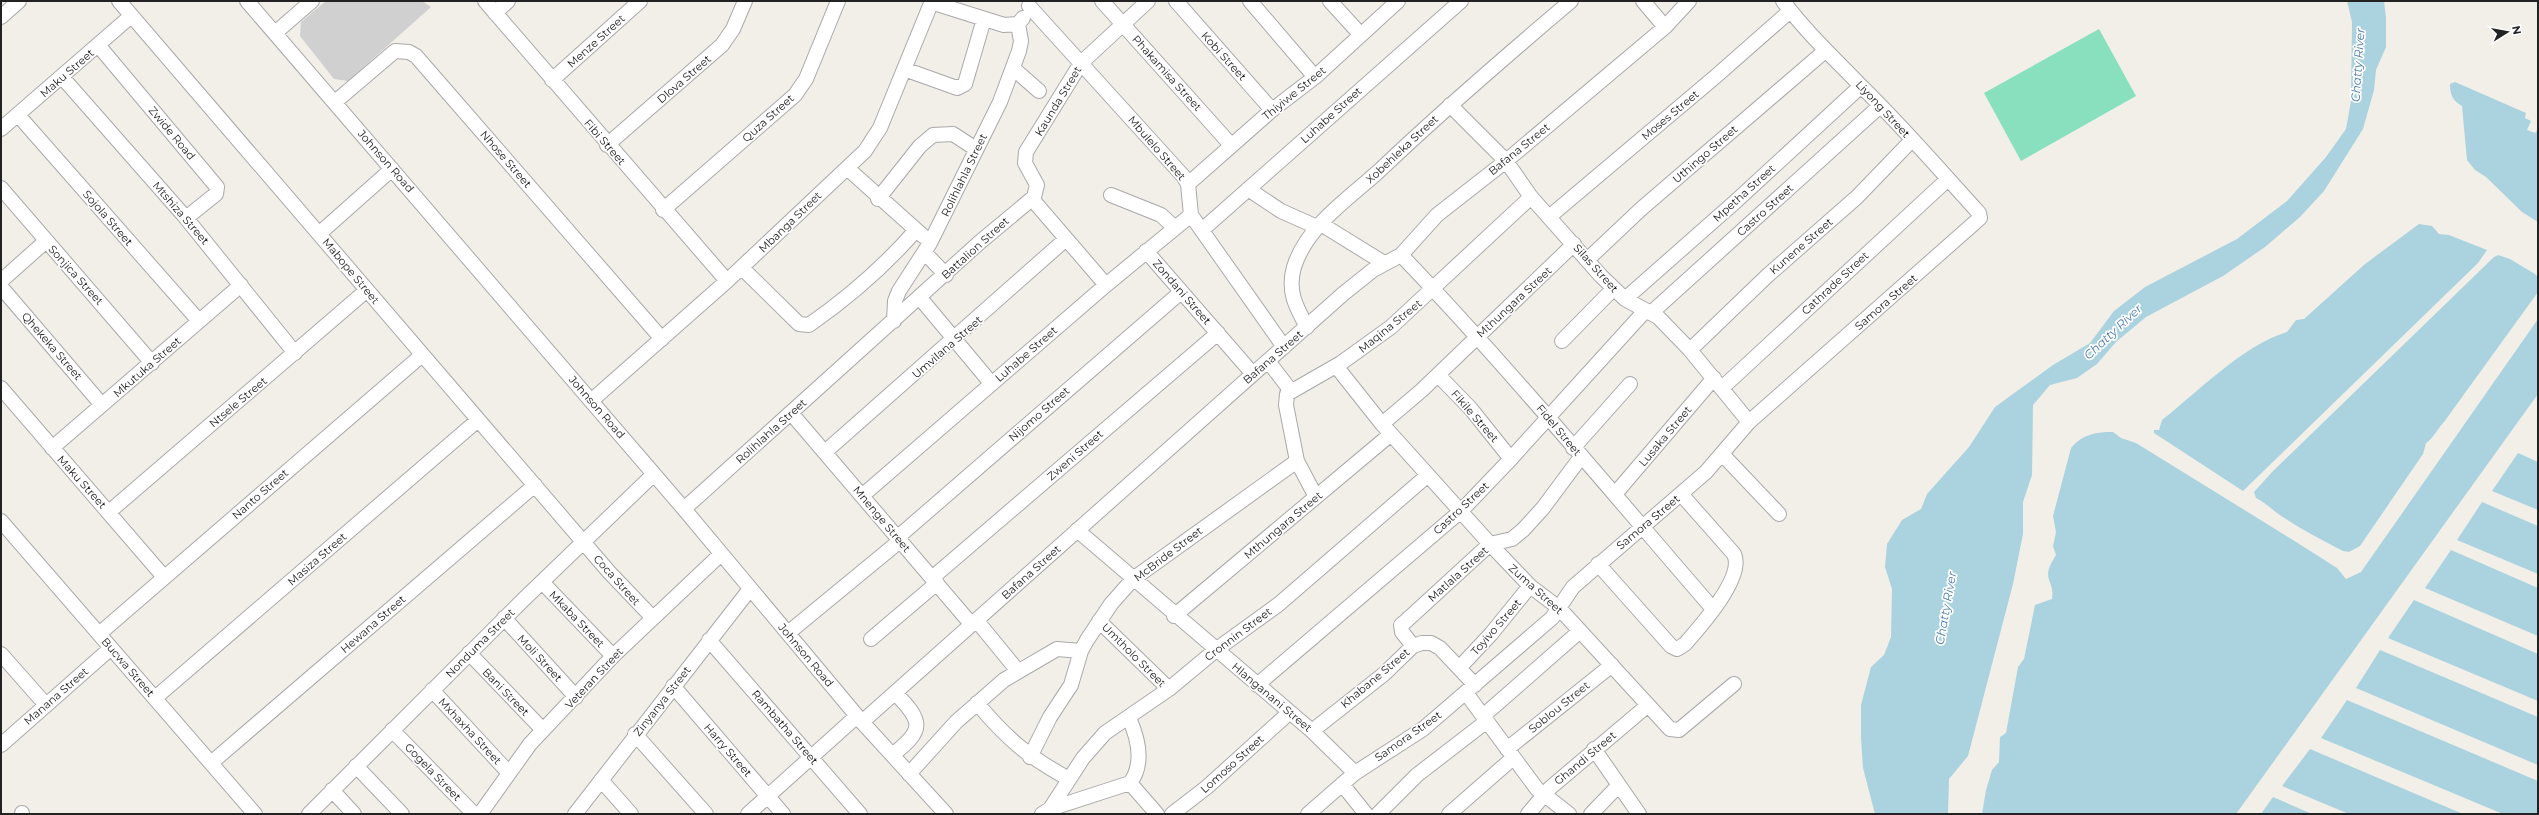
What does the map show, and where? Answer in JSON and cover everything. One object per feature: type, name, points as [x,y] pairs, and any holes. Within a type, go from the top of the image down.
[{"type":"street","points":[[1,17],[19,1]]},
{"type":"street","name":"Mabope Street","points":[[119,1],[320,233],[422,355],[583,542]]},
{"type":"street","name":"Johnson Road","points":[[247,1],[592,401],[860,719],[946,814]]},
{"type":"street","points":[[275,33],[312,1]]},
{"type":"street","name":"Fibi Street","points":[[485,1],[607,145],[727,281]]},
{"type":"street","points":[[495,13],[508,1]]},
{"type":"street","name":"Menze Street","points":[[552,80],[640,1]]},
{"type":"street","name":"Dlova Street","points":[[607,145],[722,45],[734,29],[745,1]]},
{"type":"street","name":"Quza Street","points":[[664,210],[794,96],[806,79],[838,1]]},
{"type":"street","points":[[932,1],[1004,25],[1018,24],[1030,4]]},
{"type":"street","name":"Mbanga Street","points":[[592,401],[742,268],[847,168],[874,137],[932,1]]},
{"type":"street","name":"Phakamisa Street","points":[[1102,1],[1231,145]]},
{"type":"street","name":"Kaunda Street","points":[[1032,199],[1036,194],[1037,185],[1025,163],[1026,152],[1081,63],[1148,1]]},
{"type":"street","name":"Kobi Street","points":[[1176,1],[1272,110]]},
{"type":"street","points":[[1250,1],[1315,77]]},
{"type":"street","points":[[1330,1],[1360,36]]},
{"type":"street","name":"Thiyiwe Street","points":[[1188,184],[1272,110],[1315,77],[1398,1]]},
{"type":"street","name":"Luhabe Street","points":[[1202,230],[1460,1]]},
{"type":"street","name":"Xobehleka Street","points":[[1307,327],[1293,299],[1291,280],[1294,267],[1304,245],[1319,226],[1450,105],[1571,1]]},
{"type":"street","points":[[1643,1],[1665,27]]},
{"type":"street","name":"Bafana Street","points":[[748,814],[811,757],[895,693],[1362,278],[1384,263],[1401,255],[1428,223],[1506,161],[1665,27],[1689,1]]},
{"type":"street","name":"Mbulelo Street","points":[[1030,4],[1081,63],[1181,173],[1188,184],[1191,216]]},
{"type":"street","name":"Liyong Street","points":[[1786,6],[1825,51],[1861,86],[1948,179],[1979,213],[1980,218]]},
{"type":"street","name":"Moses Street","points":[[1548,217],[1715,77],[1786,6]]},
{"type":"street","name":"Maku Street","points":[[1,129],[131,16]]},
{"type":"street","points":[[904,69],[942,84],[957,88],[961,86],[964,84],[984,19]]},
{"type":"street","name":"Rolihlahla Street","points":[[894,321],[896,297],[928,248],[1014,69],[1021,41],[1018,24]]},
{"type":"street","name":"Zwide Road","points":[[98,45],[217,187],[216,194],[186,218]]},
{"type":"street","name":"Nhose Street","points":[[335,102],[395,51],[409,52],[416,56],[662,339]]},
{"type":"street","name":"Uthingo Street","points":[[1587,260],[1641,209],[1825,51]]},
{"type":"street","points":[[1014,69],[1039,92]]},
{"type":"street","name":"Mtshiza Street","points":[[62,77],[186,218],[242,285],[295,353]]},
{"type":"street","name":"Mpetha Street","points":[[1625,299],[1730,206],[1861,86]]},
{"type":"street","name":"Silas Street","points":[[1450,105],[1506,161],[1531,197],[1613,289],[1625,299],[1658,317],[1690,350],[1748,422]]},
{"type":"street","name":"Castro Street","points":[[1257,685],[1461,511],[1512,459],[1648,312],[1880,106]]},
{"type":"street","name":"Sojola Street","points":[[18,115],[199,321]]},
{"type":"street","points":[[878,199],[920,146],[933,135],[952,134],[976,150]]},
{"type":"street","name":"Kunene Street","points":[[1690,350],[1767,276],[1857,197],[1912,140]]},
{"type":"street","points":[[847,168],[878,199],[916,230],[946,275]]},
{"type":"street","points":[[320,233],[392,169]]},
{"type":"street","name":"Cathrade Street","points":[[1718,383],[1948,179]]},
{"type":"street","name":"Sonjica Street","points":[[1,188],[152,363]]},
{"type":"street","points":[[1248,189],[1281,211],[1319,226],[1384,263]]},
{"type":"street","points":[[1111,195],[1161,216],[1175,228]]},
{"type":"street","name":"Maqina Street","points":[[1291,391],[1336,366],[1391,327],[1434,289],[1531,197]]},
{"type":"street","points":[[1032,199],[1106,285]]},
{"type":"street","name":"Battalion Street","points":[[920,298],[980,242],[1032,199]]},
{"type":"street","points":[[1191,216],[1284,347]]},
{"type":"street","name":"Luhabe Street","points":[[863,496],[991,383],[1146,251],[1191,216]]},
{"type":"street","name":"Samora Street","points":[[1308,814],[1355,773],[1422,729],[1552,618],[1568,592],[1598,564],[1681,494],[1722,454],[1748,422],[1980,218]]},
{"type":"street","points":[[742,268],[799,324],[809,325],[849,297],[894,255],[916,230]]},
{"type":"street","name":"Umvilana Street","points":[[826,452],[955,340],[1066,239]]},
{"type":"street","points":[[1,280],[46,241]]},
{"type":"street","name":"Mthungara Street","points":[[1174,616],[1316,497],[1478,336],[1524,295],[1574,244]]},
{"type":"street","name":"Zondani Street","points":[[1146,251],[1253,374]]},
{"type":"street","name":"Fidel Street","points":[[1401,255],[1478,336],[1577,452],[1616,494],[1642,527],[1713,609]]},
{"type":"street","name":"Mkutuka Street","points":[[52,448],[242,285]]},
{"type":"street","name":"Qhekeka Street","points":[[1,286],[102,405]]},
{"type":"street","points":[[1562,341],[1613,289]]},
{"type":"street","name":"Ntsele Street","points":[[109,512],[367,290]]},
{"type":"street","name":"Nijomo Street","points":[[788,633],[899,539],[1181,292]]},
{"type":"street","points":[[920,298],[991,383]]},
{"type":"street","name":"Rolihlahla Street","points":[[684,509],[920,298]]},
{"type":"street","name":"Zweni Street","points":[[871,639],[1218,333]]},
{"type":"street","name":"Nanto Street","points":[[99,634],[422,355]]},
{"type":"street","points":[[1268,361],[1291,391],[1286,400],[1297,460],[1316,497]]},
{"type":"street","name":"Zuma Street","points":[[1336,366],[1386,429],[1490,544],[1530,586],[1559,608],[1612,665],[1647,706],[1670,729],[1679,730],[1734,684]]},
{"type":"street","name":"Fikile Street","points":[[1438,376],[1471,409],[1512,459]]},
{"type":"street","name":"Lusaka Street","points":[[1616,494],[1718,383]]},
{"type":"street","name":"Matlala Street","points":[[1413,646],[1402,632],[1401,625],[1490,544],[1512,539],[1523,530],[1543,508],[1577,452],[1630,384]]},
{"type":"street","name":"Maku Street","points":[[1,388],[164,577]]},
{"type":"street","name":"Mnenge Street","points":[[791,413],[935,581],[1018,671]]},
{"type":"street","name":"Masiza Street","points":[[156,698],[478,420]]},
{"type":"street","points":[[1722,454],[1779,514]]},
{"type":"street","name":"McBride Street","points":[[1081,651],[1099,621],[1133,579],[1297,460]]},
{"type":"street","name":"Nonduma Street","points":[[308,814],[504,618],[654,474]]},
{"type":"street","name":"Cronnin Street","points":[[1046,811],[1101,736],[1169,689],[1217,649],[1279,604],[1428,475]]},
{"type":"street","name":"Hewana Street","points":[[211,763],[534,485]]},
{"type":"street","points":[[1598,564],[1674,648],[1686,644],[1729,587],[1736,568],[1736,559],[1681,494]]},
{"type":"street","name":"Bucwa Street","points":[[1,521],[255,814]]},
{"type":"street","name":"Hlanganani Street","points":[[1077,530],[1174,616],[1217,649],[1312,731],[1355,773]]},
{"type":"street","name":"Coca Street","points":[[583,542],[622,587],[653,618]]},
{"type":"street","name":"Veteran Street","points":[[480,814],[508,772],[543,730],[576,697],[613,656],[721,554]]},
{"type":"street","name":"Mkaba Street","points":[[542,582],[613,656]]},
{"type":"street","name":"Toyivo Street","points":[[1460,667],[1496,629],[1530,586]]},
{"type":"street","name":"Zinyanya Street","points":[[575,814],[635,734],[750,589]]},
{"type":"street","name":"Moli Street","points":[[504,618],[576,697]]},
{"type":"street","name":"Umtholo Street","points":[[1099,621],[1169,689]]},
{"type":"street","points":[[1378,814],[1417,775],[1485,719],[1580,631]]},
{"type":"street","name":"Rambatha Street","points":[[709,640],[860,814]]},
{"type":"street","name":"Khabane Street","points":[[1312,731],[1378,679],[1413,646],[1426,642],[1436,645],[1460,667],[1485,719],[1510,754],[1544,796],[1569,814]]},
{"type":"street","name":"Manana Street","points":[[1,745],[110,648]]},
{"type":"street","points":[[909,774],[992,689],[1018,671],[1057,649],[1081,651],[1074,678],[1050,717],[1030,757]]},
{"type":"street","name":"Bani Street","points":[[469,653],[543,730]]},
{"type":"street","points":[[1,654],[46,705]]},
{"type":"street","name":"Soblou Street","points":[[1449,814],[1510,754],[1612,665]]},
{"type":"street","name":"Harry Street","points":[[673,686],[784,814]]},
{"type":"street","name":"Mxhaxha Street","points":[[432,690],[508,772]]},
{"type":"street","points":[[892,755],[913,738],[916,728],[915,717],[911,710],[895,693]]},
{"type":"street","points":[[977,703],[1004,735],[1030,757],[1069,779]]},
{"type":"street","name":"Ghandi Street","points":[[1528,814],[1544,796],[1594,749],[1647,706]]},
{"type":"street","name":"Lomoso Street","points":[[1172,814],[1207,787],[1290,712]]},
{"type":"street","points":[[1046,811],[1130,783],[1135,773],[1139,746],[1129,718]]},
{"type":"street","name":"Gogela Street","points":[[392,730],[474,814]]},
{"type":"street","points":[[635,734],[706,814]]},
{"type":"street","points":[[1594,749],[1639,814]]},
{"type":"street","points":[[356,766],[402,814]]},
{"type":"street","points":[[600,780],[631,814]]},
{"type":"street","points":[[1130,783],[1157,814]]},
{"type":"street","points":[[1342,784],[1366,814]]},
{"type":"street","points":[[1591,814],[1619,785]]},
{"type":"street","points":[[332,790],[354,814]]},
{"type":"shaded area","points":[[326,1],[422,1],[431,7],[348,81],[334,79],[300,36],[301,22]]},
{"type":"green space","points":[[2099,29],[2136,96],[2021,161],[1984,93]]},
{"type":"water","name":"Chatty River","points":[[2347,1],[2384,1],[2386,18],[2386,47],[2376,70],[2374,90],[2363,129],[2324,191],[2300,217],[2265,247],[2223,276],[2146,317],[2116,342],[2097,364],[2077,378],[2050,385],[2033,405],[2032,475],[2023,502],[2023,534],[2013,584],[1968,756],[1949,779],[1948,814],[1875,814],[1863,768],[1861,705],[1871,667],[1884,655],[1891,637],[1892,589],[1885,567],[1887,544],[1902,520],[1921,509],[1927,494],[1969,447],[1995,407],[2053,365],[2090,343],[2114,311],[2145,287],[2237,239],[2287,201],[2326,157],[2346,129],[2351,101],[2352,22]]},
{"type":"water","points":[[2455,82],[2526,113],[2525,118],[2531,121],[2527,130],[2535,133],[2538,129],[2538,222],[2522,212],[2486,177],[2475,170],[2467,160],[2462,106],[2454,100],[2451,91],[2450,84]]},
{"type":"water","points":[[2419,224],[2432,226],[2439,234],[2449,235],[2487,250],[2478,263],[2243,491],[2154,433],[2154,430],[2159,430],[2162,420],[2237,358],[2270,339],[2287,332],[2296,320],[2304,319],[2365,264]]},
{"type":"water","points":[[2498,255],[2510,259],[2535,274],[2538,277],[2538,292],[2444,422],[2426,443],[2423,454],[2360,546],[2349,552],[2343,551],[2314,536],[2278,514],[2256,498],[2254,492],[2273,471],[2494,257]]},
{"type":"water","points":[[2538,319],[2538,394],[2236,814],[1982,814],[1986,790],[1992,770],[1999,762],[2000,737],[2006,733],[2018,667],[2024,659],[2035,605],[2052,599],[2052,587],[2048,575],[2051,564],[2056,555],[2053,546],[2056,532],[2053,516],[2071,448],[2076,443],[2090,435],[2113,432],[2121,438],[2136,443],[2337,568],[2346,579],[2361,572]]},
{"type":"water","points":[[2518,453],[2538,462],[2538,510],[2492,491]]},
{"type":"water","points":[[2482,502],[2538,526],[2538,574],[2457,540]]},
{"type":"water","points":[[2451,550],[2538,588],[2538,636],[2425,588]]},
{"type":"water","points":[[2414,600],[2538,654],[2538,701],[2388,638]]},
{"type":"water","points":[[2380,650],[2538,717],[2538,765],[2356,688]]},
{"type":"water","points":[[2347,700],[2538,781],[2538,814],[2503,814],[2321,738]]},
{"type":"water","points":[[2310,749],[2463,814],[2349,814],[2282,786]]},
{"type":"water","points":[[2273,797],[2312,814],[2261,814]]}]
